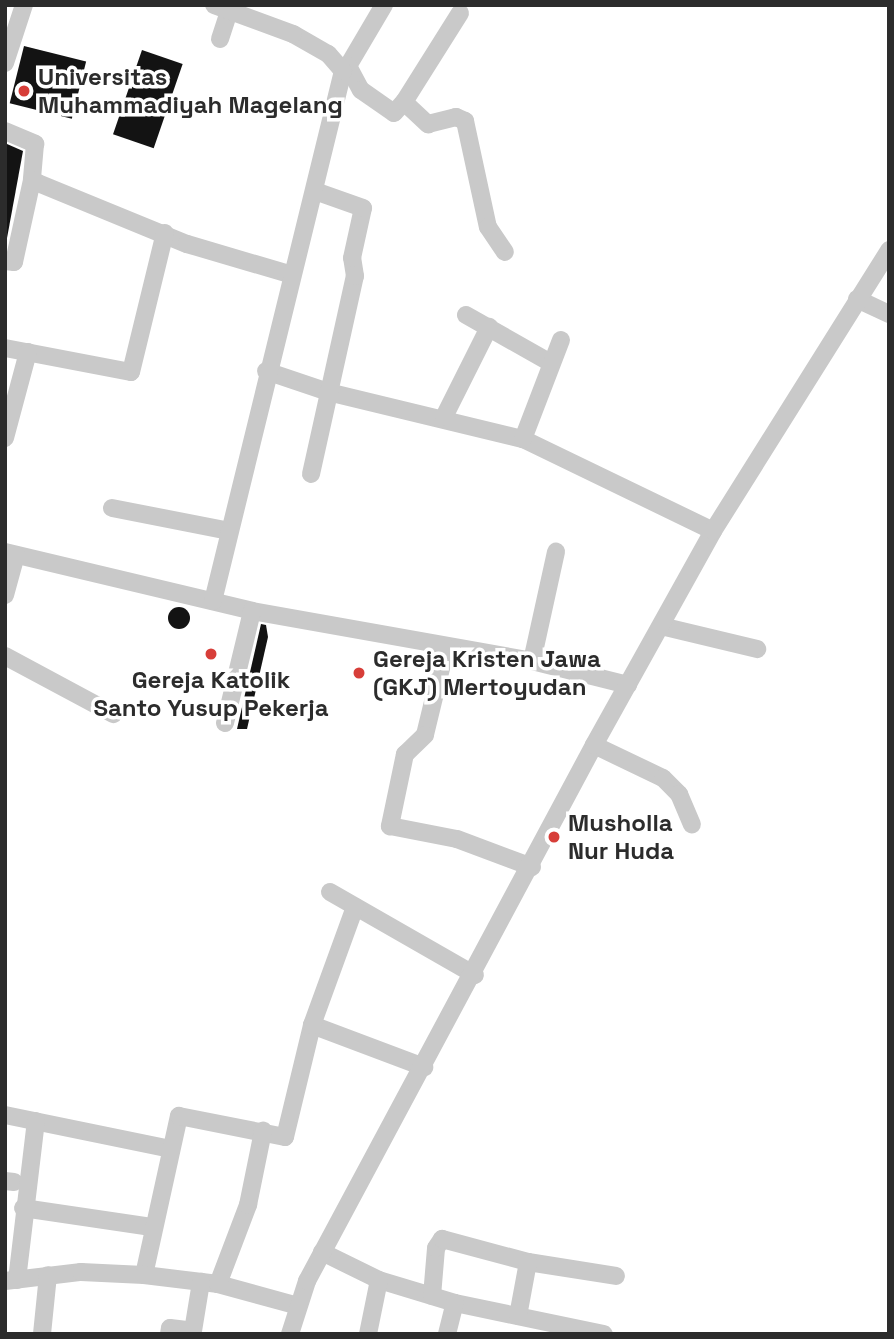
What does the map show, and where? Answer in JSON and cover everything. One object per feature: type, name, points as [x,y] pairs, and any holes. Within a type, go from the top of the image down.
[{"type":"street","points":[[5,63],[23,5]]},
{"type":"street","points":[[213,601],[289,274],[315,191],[346,68],[384,5]]},
{"type":"street","points":[[220,38],[221,8],[293,34],[328,54],[346,68],[355,83],[377,103],[396,113],[460,13]]},
{"type":"street","points":[[404,102],[428,124],[456,117],[465,121],[488,227],[505,251]]},
{"type":"street","points":[[5,131],[35,144],[32,180],[14,262],[6,267]]},
{"type":"street","points":[[32,180],[166,233],[289,274]]},
{"type":"street","points":[[311,474],[355,276],[352,258],[363,206],[315,191]]},
{"type":"street","points":[[5,348],[131,372],[166,233]]},
{"type":"street","points":[[290,1334],[295,1305],[322,1252],[475,975],[594,745],[713,531],[889,250]]},
{"type":"street","points":[[857,299],[889,314]]},
{"type":"street","points":[[466,315],[551,363]]},
{"type":"street","points":[[444,417],[489,327]]},
{"type":"street","points":[[523,439],[561,340]]},
{"type":"street","points":[[5,438],[28,352]]},
{"type":"street","points":[[266,371],[328,392],[444,417],[523,439],[713,531]]},
{"type":"street","points":[[112,508],[229,531]]},
{"type":"street","points":[[532,661],[555,552]]},
{"type":"street","points":[[5,595],[11,554],[252,611],[446,648],[532,661],[628,685]]},
{"type":"street","points":[[225,723],[252,611]]},
{"type":"street","points":[[661,626],[757,649]]},
{"type":"street","points":[[446,648],[425,735],[405,754],[390,826],[457,839],[532,867]]},
{"type":"street","points":[[5,656],[113,714]]},
{"type":"street","points":[[594,745],[663,778],[679,794],[692,824]]},
{"type":"street","points":[[330,892],[475,975]]},
{"type":"street","points":[[144,1275],[152,1227],[179,1116],[285,1137],[312,1025],[355,907]]},
{"type":"street","points":[[312,1025],[424,1067]]},
{"type":"street","points":[[5,1115],[170,1149]]},
{"type":"street","points":[[36,1121],[11,1280],[48,1275],[144,1275],[210,1283],[295,1305]]},
{"type":"street","points":[[169,1334],[170,1328],[193,1331],[210,1283],[248,1205],[263,1131]]},
{"type":"street","points":[[23,1208],[152,1227]]},
{"type":"street","points":[[432,1296],[436,1248],[442,1239],[528,1262],[616,1276]]},
{"type":"street","points":[[322,1252],[379,1280],[455,1303],[604,1334]]},
{"type":"street","points":[[518,1316],[528,1262]]},
{"type":"street","points":[[42,1334],[48,1275]]},
{"type":"street","points":[[368,1334],[379,1280]]},
{"type":"street","points":[[447,1334],[455,1303]]},
{"type":"building","points":[[24,46],[86,61],[72,119],[10,103]]},
{"type":"building","points":[[142,50],[183,64],[154,148],[113,134]]},
{"type":"building","points":[[7,144],[23,151],[5,249],[5,154]]},
{"type":"building","points":[[179,607],[187,610],[190,618],[187,626],[179,629],[171,626],[168,618],[171,610]]},
{"type":"building","points":[[261,624],[266,625],[268,637],[247,729],[237,729]]},
{"type":"place","name":"Universitas Muhammadiyah Magelang","points":[[24,91]]},
{"type":"place","name":"Gereja Katolik Santo Yusup Pekerja","points":[[211,654]]},
{"type":"place","name":"Gereja Kristen Jawa (GKJ) Mertoyudan","points":[[359,673]]},
{"type":"place","name":"Musholla Nur Huda","points":[[554,837]]}]
